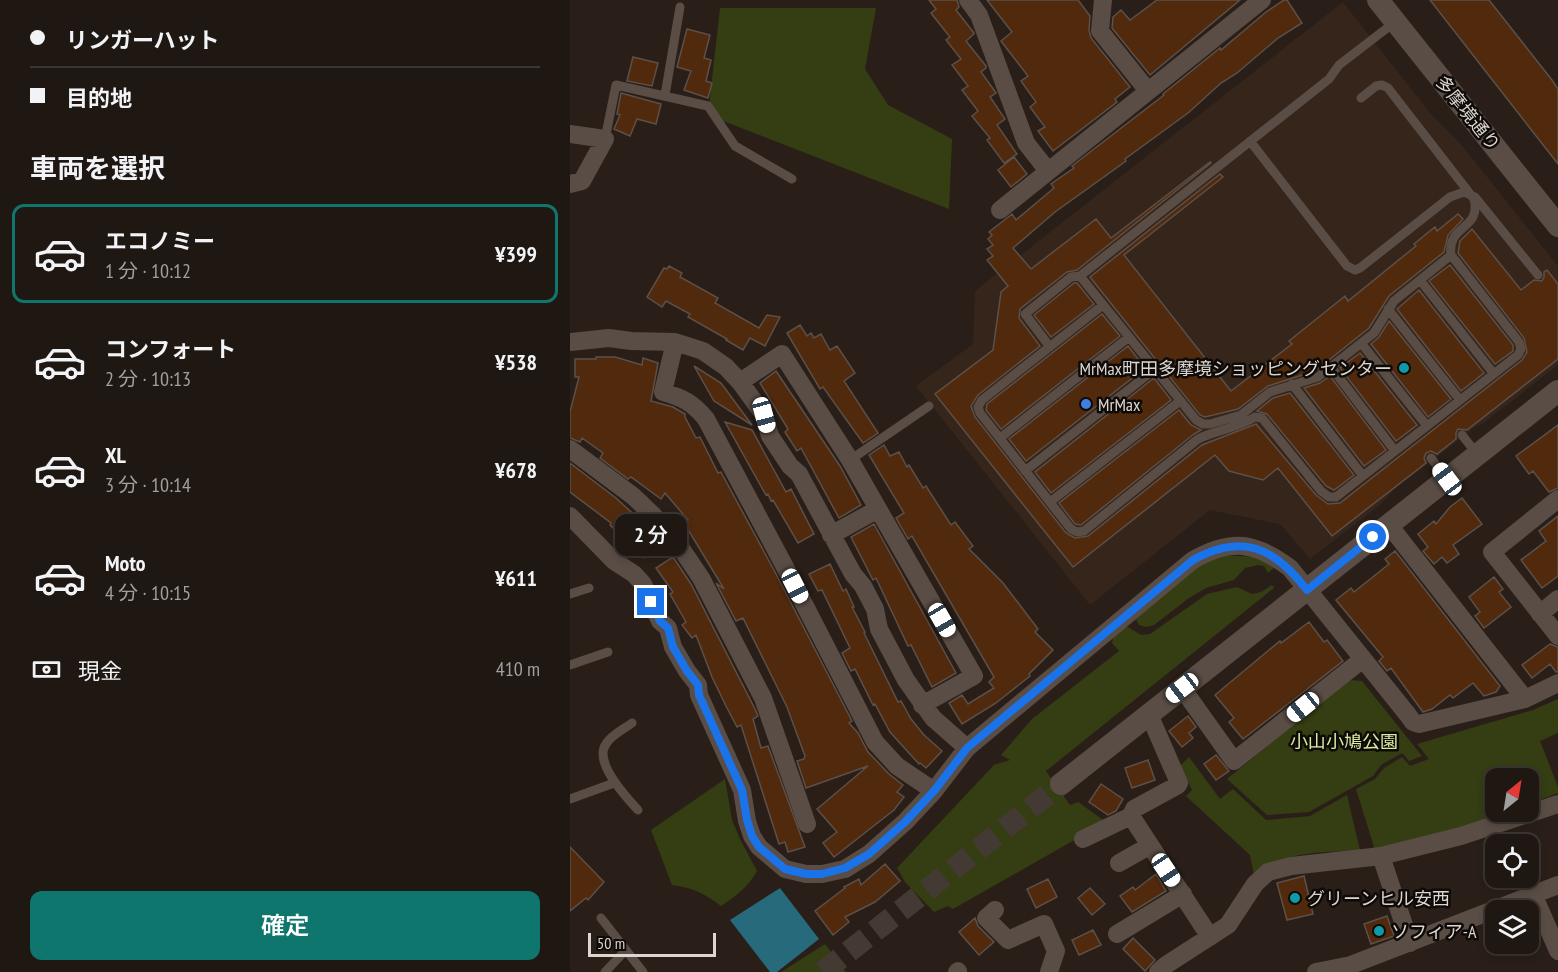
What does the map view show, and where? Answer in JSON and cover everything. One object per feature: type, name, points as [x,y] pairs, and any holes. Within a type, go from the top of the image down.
[{"type":"street","points":[[968,0],[979,15],[1026,144],[1048,171]]},
{"type":"street","points":[[1103,0],[1100,31],[1148,92]]},
{"type":"street","points":[[1000,210],[1262,0]]},
{"type":"street","name":"多摩境通り","points":[[1378,0],[1558,226]]},
{"type":"street","points":[[570,134],[605,140],[582,181],[570,184]]},
{"type":"street","points":[[570,342],[609,338],[675,342],[703,351],[726,367],[764,415],[770,436],[790,466],[799,474],[831,535],[875,609],[879,629],[906,681],[933,718],[967,748]]},
{"type":"street","points":[[675,342],[663,392],[683,398],[695,406],[706,419],[875,742],[897,766],[934,791]]},
{"type":"street","points":[[740,382],[782,354],[849,460],[974,676],[922,705]]},
{"type":"street","points":[[1061,784],[1558,391]]},
{"type":"street","points":[[570,449],[633,496],[653,515],[674,538],[701,578],[763,698],[807,824]]},
{"type":"street","points":[[1558,499],[1492,552],[1558,636]]},
{"type":"street","points":[[831,535],[878,509]]},
{"type":"street","points":[[570,516],[614,561],[634,574],[643,584],[660,621],[668,628],[673,647],[698,685],[699,695],[742,790],[747,820],[752,836],[759,847],[785,869],[806,874],[822,874],[845,868],[869,854],[905,822],[934,791],[967,748],[1193,560],[1220,547],[1237,545],[1253,548],[1272,555],[1290,568],[1413,722],[1419,724],[1525,699],[1558,683]]},
{"type":"street","points":[[1389,525],[1525,699]]},
{"type":"street","points":[[1540,614],[1558,599]]},
{"type":"street","points":[[1182,688],[1234,762],[1363,659]]},
{"type":"street","points":[[1083,839],[1131,816],[1134,809],[1178,786],[1179,783],[1149,714]]},
{"type":"street","points":[[1158,972],[1228,925],[1255,884],[1268,872],[1291,866],[1381,856],[1461,836],[1558,804]]},
{"type":"street","points":[[1131,816],[1210,937]]},
{"type":"street","points":[[1119,863],[1149,846]]},
{"type":"street","points":[[1381,856],[1410,943]]},
{"type":"street","points":[[1316,972],[1351,965],[1558,885]]},
{"type":"street","points":[[1117,934],[1183,894]]},
{"type":"street","points":[[1533,894],[1558,951]]},
{"type":"street","points":[[995,910],[986,918],[1008,940],[1044,924],[1056,951],[1049,972]]},
{"type":"lane","points":[[665,95],[680,7]]},
{"type":"lane","points":[[1050,347],[1025,314],[1071,277],[1080,276],[1329,79],[1339,65],[1395,22]]},
{"type":"lane","points":[[605,140],[616,85],[665,95],[708,106],[735,146],[792,179]]},
{"type":"lane","points":[[1103,305],[982,400],[978,406],[980,413],[1025,471],[1071,529],[1077,532],[1084,531],[1198,439],[1246,423],[1255,417],[1262,418],[1321,491],[1329,497],[1336,497],[1494,374],[1521,349],[1519,342],[1451,255],[1450,246],[1454,236],[1475,215],[1474,199],[1388,88],[1382,85],[1376,86],[1361,98]]},
{"type":"lane","points":[[1250,141],[1351,269],[1360,268],[1442,202],[1458,192],[1464,192],[1475,196],[1538,275]]},
{"type":"lane","points":[[1080,276],[1196,420],[1203,424],[1210,424],[1241,415],[1270,392],[1318,377],[1374,333],[1394,301],[1451,255]]},
{"type":"lane","points":[[1420,280],[1494,374]]},
{"type":"lane","points":[[1388,309],[1460,400]]},
{"type":"lane","points":[[1000,438],[1129,337]]},
{"type":"lane","points":[[1361,343],[1427,426]]},
{"type":"lane","points":[[1331,367],[1395,451]]},
{"type":"lane","points":[[1025,471],[1155,369]]},
{"type":"lane","points":[[1292,384],[1364,476]]},
{"type":"lane","points":[[1262,397],[1262,408],[1279,431],[1284,443]]},
{"type":"lane","points":[[1050,502],[1180,401]]},
{"type":"lane","points":[[849,460],[929,406]]},
{"type":"lane","points":[[1462,435],[1477,455]]},
{"type":"lane","points":[[1431,458],[1447,479]]},
{"type":"lane","points":[[570,594],[589,588]]},
{"type":"lane","points":[[570,665],[608,652]]},
{"type":"lane","points":[[632,723],[608,741],[603,755],[614,783],[638,810]]},
{"type":"lane","points":[[570,799],[614,783]]},
{"type":"lane","points":[[601,918],[643,972]]},
{"type":"lane","points":[[604,972],[625,951]]},
{"type":"shaded area","name":"MrMax町田多摩境ショッピングセンター","points":[[1343,2],[1430,113],[1460,143],[1558,266],[1558,365],[1396,488],[1381,504],[1310,559],[1280,524],[1210,510],[1090,605],[916,386],[973,344],[975,291]]},
{"type":"green space","points":[[720,8],[876,8],[865,69],[888,105],[952,139],[949,209],[708,115]]},
{"type":"green space","points":[[1218,555],[1260,557],[1275,567],[1268,573],[1264,566],[1245,568],[1234,580],[1206,588],[1154,625],[1146,627],[1139,625],[1136,619],[1199,566]]},
{"type":"green space","points":[[1272,585],[1274,588],[1046,771],[1070,805],[1078,802],[1106,822],[953,909],[948,906],[934,912],[905,882],[897,868],[994,765],[1010,760],[1001,755],[1032,719],[1119,651],[1112,643],[1113,638],[1126,626],[1141,635],[1150,634],[1207,594],[1237,587],[1252,594],[1261,592]]},
{"type":"green space","name":"小山小鳩公園","points":[[1349,680],[1362,681],[1422,756],[1409,761],[1402,753],[1381,765],[1373,776],[1309,812],[1267,815],[1227,779]]},
{"type":"green space","points":[[1558,699],[1558,733],[1540,741],[1558,787],[1558,793],[1539,800],[1539,768],[1485,768],[1485,819],[1375,850],[1356,789],[1375,779],[1384,768],[1402,757],[1410,766],[1429,759],[1417,744],[1533,710]]},
{"type":"green space","points":[[1189,757],[1220,799],[1233,789],[1266,820],[1310,816],[1347,795],[1360,850],[1291,857],[1278,861],[1254,875],[1250,855],[1186,796],[1192,790],[1180,766]]},
{"type":"green space","points":[[725,779],[732,820],[757,871],[741,891],[721,906],[698,892],[672,885],[651,830]]},
{"type":"green space","points":[[825,944],[846,972],[781,972]]},
{"type":"water","points":[[780,888],[819,939],[777,972],[770,972],[730,920]]},
{"type":"building","points":[[929,0],[957,0],[959,7],[956,10],[974,33],[966,41],[986,66],[981,72],[996,93],[990,97],[1005,119],[997,125],[1017,154],[1004,163],[987,140],[990,138],[972,116],[978,111],[962,90],[968,86],[952,65],[961,59],[946,40],[950,37],[931,13],[936,9]]},
{"type":"building","points":[[987,0],[1078,0],[1090,16],[1091,38],[1130,87],[1115,99],[1117,102],[1053,151],[1038,131],[1045,127],[1030,107],[1036,102],[1021,81],[1028,76],[1001,41],[1012,32]]},
{"type":"building","points":[[1157,0],[1240,0],[1150,75],[1112,28],[1113,17],[1121,10],[1130,20]]},
{"type":"building","points":[[1284,0],[1287,0],[1302,23],[1278,38],[1237,73],[1221,83],[1188,113],[1055,212],[1013,248],[1031,269],[1096,219],[1111,238],[1211,163],[1077,270],[1067,272],[1020,309],[1019,318],[1040,346],[978,395],[971,406],[975,417],[1066,533],[1075,538],[1088,536],[1202,445],[1256,424],[1316,495],[1328,504],[1340,503],[1522,360],[1527,352],[1524,338],[1458,253],[1460,241],[1472,229],[1521,290],[1534,280],[1542,281],[1544,272],[1547,270],[1558,284],[1558,359],[1467,430],[1458,429],[1456,439],[1437,454],[1431,451],[1426,453],[1424,458],[1426,463],[1332,536],[1278,468],[1263,480],[1229,471],[1215,455],[1073,567],[935,394],[993,350],[1001,292],[1008,286],[987,260],[993,256],[987,249],[993,245],[988,239],[992,235],[989,232],[1012,214],[1016,220],[1054,188],[1051,184],[1074,168],[1072,166]]},
{"type":"building","points":[[1430,0],[1489,0],[1552,80],[1558,89],[1558,164]]},
{"type":"building","points":[[687,29],[710,35],[704,58],[711,60],[706,81],[712,83],[708,98],[684,90],[691,71],[677,67]]},
{"type":"building","points":[[633,57],[658,63],[652,86],[627,81]]},
{"type":"building","points":[[621,93],[661,104],[656,124],[637,119],[630,136],[614,129],[620,115],[617,114]]},
{"type":"building","points":[[1014,157],[1027,174],[1011,187],[998,170]]},
{"type":"building","points":[[1220,174],[1223,177],[1124,255],[1231,391],[1292,344],[1289,341],[1345,296],[1348,301],[1416,246],[1414,244],[1435,227],[1437,231],[1458,214],[1463,219],[1448,235],[1444,252],[1389,296],[1369,328],[1315,371],[1268,386],[1238,409],[1205,417],[1200,415],[1090,277]]},
{"type":"building","points":[[1450,265],[1513,345],[1513,351],[1495,364],[1429,281]]},
{"type":"building","points":[[669,266],[682,273],[680,277],[718,298],[715,303],[759,328],[767,315],[780,317],[765,346],[750,338],[743,350],[688,317],[690,314],[666,301],[662,307],[647,297],[664,268],[667,269]]},
{"type":"building","points":[[1077,283],[1094,304],[1051,337],[1034,315]]},
{"type":"building","points":[[1419,290],[1484,373],[1461,391],[1397,309]]},
{"type":"building","points":[[1102,314],[1120,336],[1001,429],[986,410],[987,404]]},
{"type":"building","points":[[1389,321],[1451,399],[1428,417],[1371,344],[1379,337]]},
{"type":"building","points":[[800,325],[807,336],[811,333],[814,338],[821,334],[830,350],[837,346],[855,373],[844,381],[878,433],[863,443],[823,387],[820,389],[787,333]]},
{"type":"building","points":[[1128,346],[1145,368],[1026,461],[1009,439]]},
{"type":"building","points":[[1360,353],[1417,425],[1396,441],[1340,368]]},
{"type":"building","points":[[596,357],[615,357],[642,365],[643,358],[658,363],[651,401],[673,407],[685,414],[696,438],[700,437],[718,473],[721,472],[775,572],[852,721],[849,723],[858,733],[868,752],[903,785],[897,792],[904,797],[894,810],[834,857],[823,843],[837,832],[817,809],[868,766],[806,788],[797,761],[804,759],[805,756],[787,707],[743,618],[736,621],[716,583],[724,589],[684,523],[688,520],[665,493],[661,499],[631,477],[628,479],[600,458],[603,453],[582,438],[580,442],[570,438],[570,412],[579,377],[575,377],[575,359],[596,359]]},
{"type":"building","points":[[694,366],[721,383],[752,425],[714,401]]},
{"type":"building","points":[[776,371],[840,466],[861,505],[839,518],[801,448],[797,451],[785,432],[788,429],[760,383]]},
{"type":"building","points":[[1330,376],[1386,450],[1364,466],[1304,388],[1320,383]]},
{"type":"building","points":[[1154,378],[1171,400],[1051,493],[1035,472]]},
{"type":"building","points":[[1290,393],[1354,475],[1334,490],[1326,486],[1267,414],[1257,411],[1273,398]]},
{"type":"building","points":[[1179,410],[1191,425],[1201,430],[1081,525],[1075,524],[1059,503]]},
{"type":"building","points":[[725,422],[752,430],[786,492],[791,489],[814,534],[798,543],[773,500],[771,501],[768,494],[766,495]]},
{"type":"building","points":[[1558,425],[1558,488],[1549,492],[1533,471],[1529,474],[1516,456]]},
{"type":"building","points":[[884,445],[890,456],[899,452],[923,488],[926,486],[951,525],[955,522],[973,546],[969,549],[1003,583],[1038,629],[1035,632],[1053,650],[1029,674],[1030,676],[996,703],[962,724],[949,703],[962,695],[968,704],[994,688],[989,682],[994,677],[912,536],[908,539],[896,518],[904,513],[869,455]]},
{"type":"building","points":[[570,463],[616,498],[660,539],[644,558],[610,525],[611,523],[570,492]]},
{"type":"building","points":[[1462,498],[1482,524],[1453,545],[1459,554],[1447,563],[1442,557],[1434,564],[1423,551],[1428,547],[1418,534],[1434,521],[1436,524],[1450,507]]},
{"type":"building","points":[[1558,516],[1558,576],[1542,588],[1521,560],[1546,541],[1539,531]]},
{"type":"building","points":[[874,524],[956,673],[932,687],[911,645],[908,646],[876,578],[873,580],[851,537]]},
{"type":"building","points":[[1395,551],[1500,686],[1496,692],[1484,696],[1473,683],[1453,698],[1450,695],[1432,709],[1423,712],[1391,668],[1387,671],[1379,661],[1383,657],[1336,600],[1351,588],[1354,592],[1389,564],[1385,559]]},
{"type":"building","points":[[673,557],[691,584],[755,709],[758,716],[753,719],[761,748],[768,746],[805,847],[788,852],[785,842],[779,844],[741,725],[737,727],[712,677],[696,635],[692,638],[682,625],[686,622],[670,594],[673,592],[656,568]]},
{"type":"building","points":[[830,564],[843,591],[846,589],[854,607],[852,607],[898,702],[901,701],[911,719],[924,735],[942,751],[926,768],[919,764],[890,732],[855,669],[851,671],[842,653],[850,648],[822,590],[818,591],[809,574]]},
{"type":"building","points":[[1494,577],[1503,589],[1499,592],[1511,607],[1484,628],[1475,616],[1480,612],[1469,597]]},
{"type":"building","points":[[1309,622],[1324,642],[1327,640],[1343,661],[1243,739],[1229,722],[1234,718],[1215,695],[1280,641],[1281,643]]},
{"type":"building","points":[[1550,644],[1558,647],[1558,672],[1550,664],[1532,678],[1522,665]]},
{"type":"building","points":[[1188,716],[1196,727],[1189,733],[1193,738],[1182,747],[1169,731]]},
{"type":"building","points":[[1216,755],[1229,771],[1216,780],[1204,764]]},
{"type":"building","points":[[1148,760],[1155,780],[1132,788],[1125,768]]},
{"type":"building","points":[[1101,784],[1123,799],[1116,811],[1108,815],[1089,802]]},
{"type":"building","points":[[570,847],[604,882],[588,900],[586,898],[570,911]]},
{"type":"building","points":[[885,864],[900,881],[875,902],[845,917],[849,922],[833,935],[815,911],[844,887],[859,879],[861,885]]},
{"type":"building","points":[[1156,874],[1166,891],[1132,912],[1120,896],[1133,887],[1135,890]]},
{"type":"building","name":"グリーンヒル安西","points":[[1304,876],[1313,914],[1287,920],[1277,883]]},
{"type":"building","points":[[1048,879],[1057,897],[1036,908],[1027,889]]},
{"type":"building","points":[[1090,888],[1105,904],[1092,915],[1078,898]]},
{"type":"building","name":"ソフィア-A","points":[[1387,916],[1394,936],[1371,944],[1364,924]]},
{"type":"building","points":[[975,918],[978,926],[994,942],[979,955],[959,932]]},
{"type":"building","points":[[1093,930],[1101,945],[1079,955],[1072,940]]},
{"type":"building","points":[[1133,938],[1155,960],[1145,971],[1123,949]]},
{"type":"tunnel","points":[[823,972],[1061,784]]},
{"type":"place","name":"MrMax町田多摩境ショッピングセンター","points":[[1404,368]]},
{"type":"place","name":"MrMax","points":[[1086,404]]},
{"type":"place","name":"グリーンヒル安西","points":[[1295,898]]},
{"type":"place","name":"ソフィア-A","points":[[1379,931]]},
{"type":"route","points":[[651,602],[660,621],[668,628],[673,647],[687,671],[695,678],[699,695],[742,790],[752,836],[759,847],[785,869],[806,874],[822,874],[845,868],[869,854],[905,822],[934,791],[967,748],[1193,560],[1220,547],[1237,545],[1253,548],[1272,555],[1290,568],[1307,590],[1373,537]]}]
